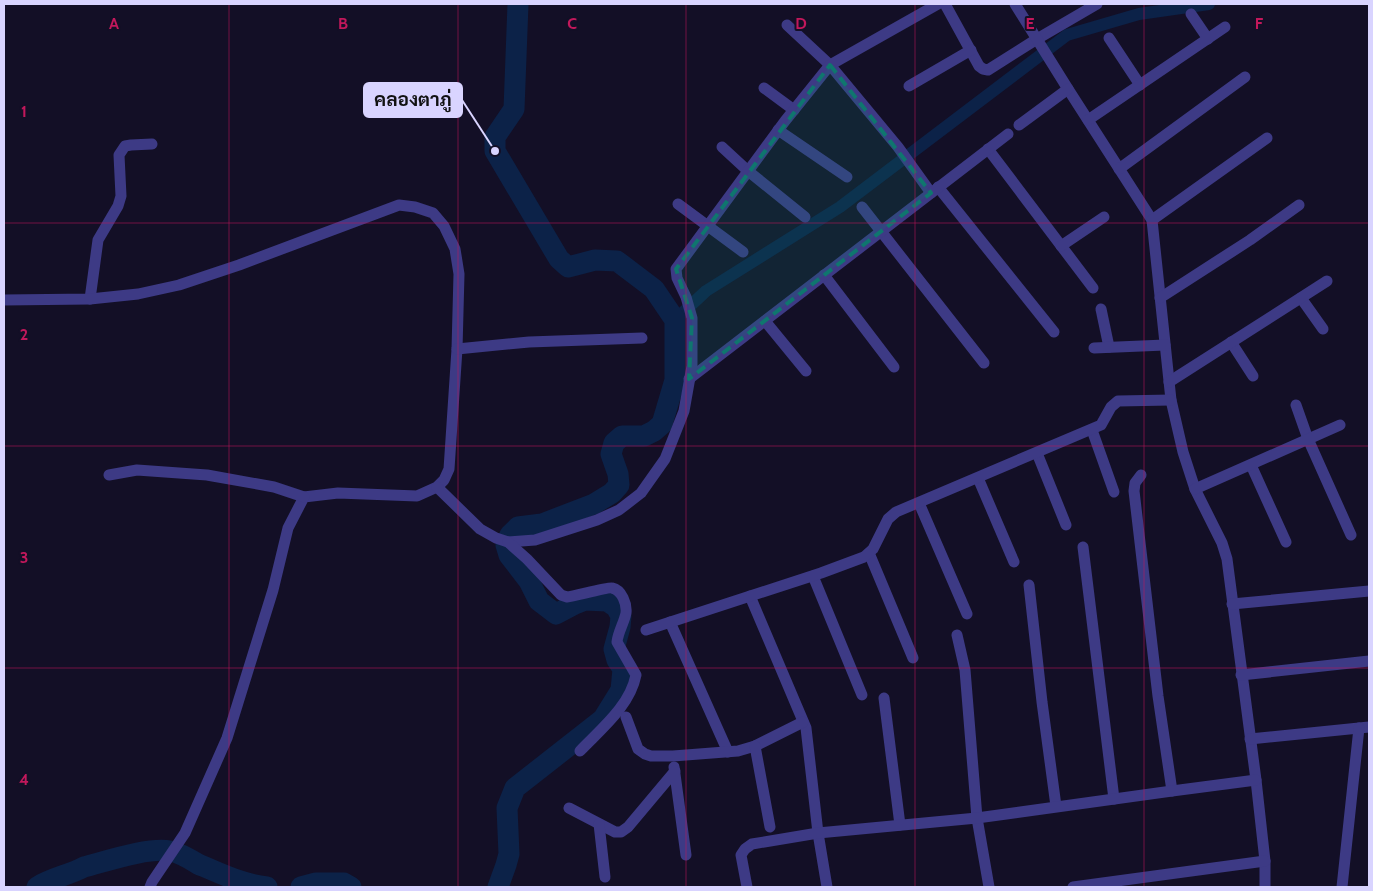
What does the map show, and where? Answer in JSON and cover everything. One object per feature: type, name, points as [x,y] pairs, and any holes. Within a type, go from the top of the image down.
[{"type":"street","points":[[437,487],[480,529],[508,542],[535,540],[598,520],[620,510],[641,493],[665,459],[684,411],[692,366],[692,318],[686,297],[677,278],[676,269],[778,130],[830,65],[938,4]]},
{"type":"street","points":[[944,4],[979,66],[988,70],[1040,44],[1097,4]]},
{"type":"street","points":[[1015,4],[1152,220],[1169,382],[1183,452],[1194,489],[1225,551],[1256,780],[1265,861],[1265,887]]},
{"type":"street","points":[[1191,14],[1208,39]]},
{"type":"street","points":[[787,25],[830,65],[910,164],[1054,332]]},
{"type":"street","points":[[1088,120],[1225,27]]},
{"type":"street","points":[[1109,38],[1140,85]]},
{"type":"street","points":[[909,86],[971,50]]},
{"type":"street","points":[[1119,169],[1245,77]]},
{"type":"street","points":[[764,88],[794,110]]},
{"type":"street","points":[[1020,126],[1068,90]]},
{"type":"street","points":[[778,130],[847,177]]},
{"type":"street","points":[[689,379],[1008,134]]},
{"type":"street","points":[[1152,220],[1267,138]]},
{"type":"street","points":[[90,300],[98,240],[118,206],[121,196],[119,155],[125,146],[131,144],[152,144]]},
{"type":"street","points":[[722,147],[748,171],[805,217]]},
{"type":"street","points":[[988,149],[1093,288]]},
{"type":"street","points":[[678,204],[743,252]]},
{"type":"street","points":[[4,300],[90,300],[138,294],[179,285],[239,265],[399,205],[415,207],[433,213],[444,226],[455,249],[458,274],[457,348],[449,468],[444,480],[437,487],[417,496],[338,493],[304,497],[274,487],[207,475],[137,470],[109,475]]},
{"type":"street","points":[[1160,298],[1250,240],[1299,205]]},
{"type":"street","points":[[862,207],[984,363]]},
{"type":"street","points":[[1061,246],[1104,217]]},
{"type":"street","points":[[824,275],[894,367]]},
{"type":"street","points":[[1169,382],[1327,281]]},
{"type":"street","points":[[1301,298],[1323,329]]},
{"type":"street","points":[[1101,309],[1108,347]]},
{"type":"street","points":[[765,321],[806,371]]},
{"type":"street","points":[[457,348],[529,342],[642,338]]},
{"type":"street","points":[[1232,342],[1253,376]]},
{"type":"street","points":[[1094,348],[1165,345]]},
{"type":"street","points":[[646,630],[813,576],[864,557],[873,548],[888,519],[896,512],[1092,430],[1101,425],[1111,407],[1118,401],[1172,400]]},
{"type":"street","points":[[1296,405],[1308,439],[1350,536]]},
{"type":"street","points":[[1194,489],[1340,425]]},
{"type":"street","points":[[1092,430],[1114,492]]},
{"type":"street","points":[[1036,453],[1066,525]]},
{"type":"street","points":[[1251,465],[1286,542]]},
{"type":"street","points":[[1142,474],[1135,483],[1134,491],[1158,696],[1172,791]]},
{"type":"street","points":[[978,478],[1014,562]]},
{"type":"street","points":[[150,887],[185,833],[227,738],[273,590],[288,528],[304,497]]},
{"type":"street","points":[[918,503],[967,614]]},
{"type":"street","points":[[508,542],[561,595],[567,597],[611,587],[618,591],[624,600],[626,612],[617,642],[636,675],[635,684],[622,706],[580,751]]},
{"type":"street","points":[[1083,547],[1114,799]]},
{"type":"street","points":[[868,553],[913,658]]},
{"type":"street","points":[[813,576],[862,695]]},
{"type":"street","points":[[1029,585],[1056,806]]},
{"type":"street","points":[[1232,604],[1369,591]]},
{"type":"street","points":[[750,596],[806,728],[826,887]]},
{"type":"street","points":[[670,622],[728,752]]},
{"type":"street","points":[[957,635],[965,670],[977,818],[989,887]]},
{"type":"street","points":[[1241,675],[1369,661]]},
{"type":"street","points":[[884,698],[900,825]]},
{"type":"street","points":[[626,717],[638,749],[652,756],[738,751],[755,746],[804,722]]},
{"type":"street","points":[[1250,738],[1364,728],[1342,887]]},
{"type":"street","points":[[755,746],[770,827]]},
{"type":"street","points":[[673,756],[686,855]]},
{"type":"street","points":[[569,808],[615,832],[621,832],[628,827],[675,771]]},
{"type":"street","points":[[747,887],[741,855],[752,844],[818,834],[977,818],[1256,780]]},
{"type":"street","points":[[599,824],[605,876]]},
{"type":"street","points":[[1073,887],[1265,861]]},
{"type":"highlighted area","points":[[830,65],[931,193],[689,379],[692,318],[676,269]]},
{"type":"waterway","points":[[498,887],[509,854],[507,808],[515,788],[603,719],[621,690],[623,669],[617,660],[614,649],[621,616],[616,607],[607,601],[585,600],[556,614],[539,601],[529,581],[509,555],[506,545],[510,535],[518,527],[542,524],[594,504],[612,493],[619,485],[618,474],[611,454],[614,443],[622,436],[644,436],[662,424],[675,380],[675,320],[654,289],[617,261],[595,260],[568,267],[559,259],[495,151],[495,137],[514,109],[518,4]]},
{"type":"waterway","points":[[675,320],[706,291],[840,207],[1067,35],[1139,14],[1209,4]]},
{"type":"waterway","points":[[37,887],[84,867],[128,855],[161,850],[177,853],[198,864],[249,884],[267,887]]},
{"type":"waterway","points":[[301,887],[316,883],[344,883],[351,887]]},
{"type":"place","name":"คลองตาภู่","points":[[495,151]]}]
